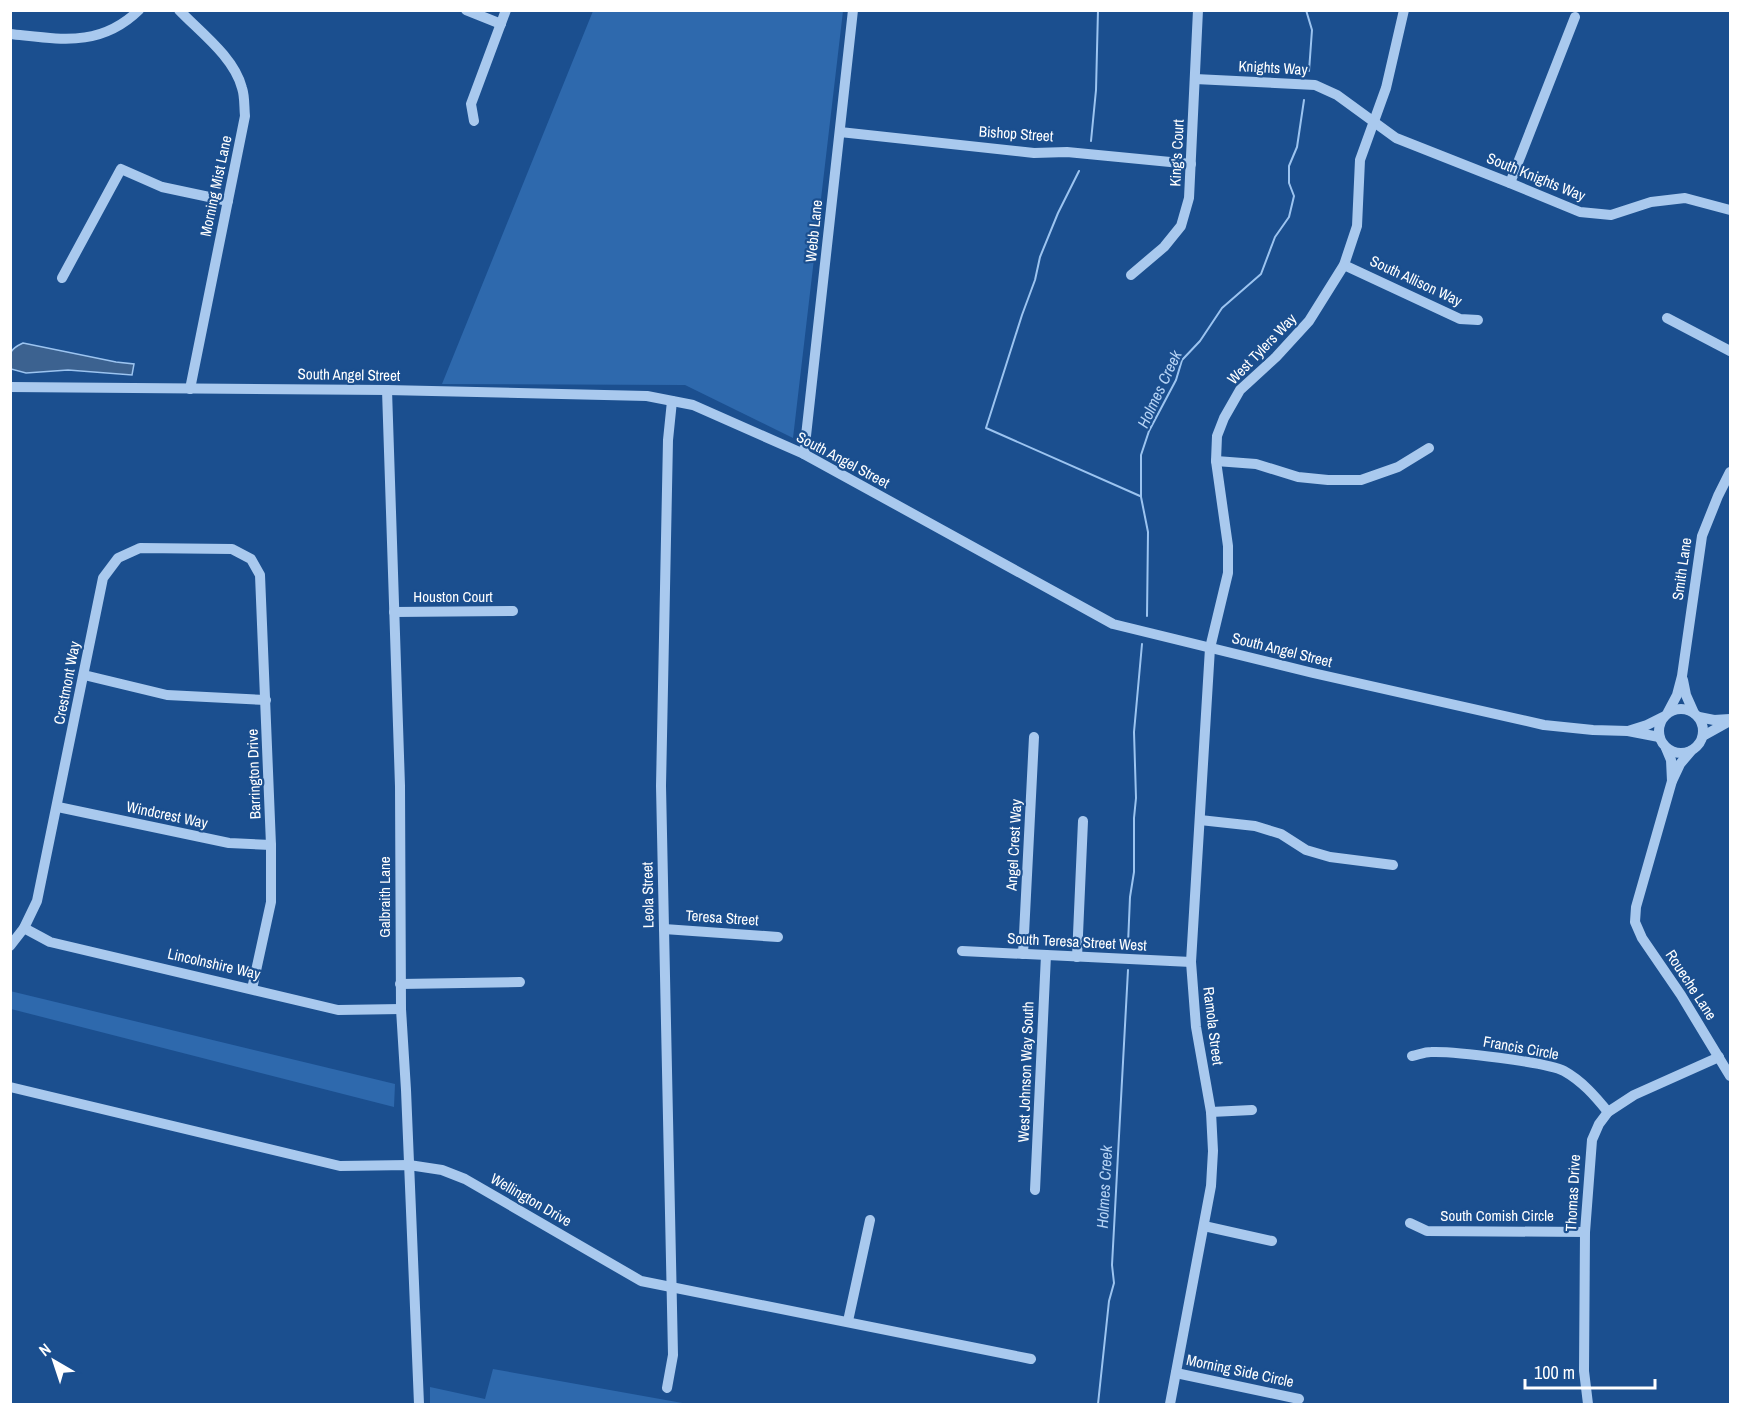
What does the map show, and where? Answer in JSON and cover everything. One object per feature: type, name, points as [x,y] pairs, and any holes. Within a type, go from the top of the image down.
[{"type":"street","points":[[10,34],[59,39],[92,38],[127,22],[139,10]]},
{"type":"street","name":"Morning Mist Lane","points":[[179,10],[235,72],[242,88],[245,116],[190,389]]},
{"type":"street","points":[[466,10],[501,24]]},
{"type":"street","points":[[474,121],[471,104],[506,10]]},
{"type":"street","name":"Webb Lane","points":[[804,454],[853,10]]},
{"type":"street","name":"King's Court","points":[[1131,275],[1164,247],[1181,226],[1190,198],[1198,10]]},
{"type":"street","name":"West Tylers Way","points":[[1210,648],[1228,573],[1228,546],[1216,460],[1217,436],[1224,417],[1240,390],[1310,321],[1344,264],[1357,226],[1360,160],[1386,88],[1404,10]]},
{"type":"street","points":[[1510,183],[1575,16]]},
{"type":"street","name":"Knights Way","points":[[1195,79],[1315,85],[1337,95],[1373,123]]},
{"type":"street","name":"South Knights Way","points":[[1373,123],[1396,138],[1580,212],[1611,215],[1651,202],[1685,198],[1731,210]]},
{"type":"street","name":"Bishop Street","points":[[840,132],[1034,153],[1067,152],[1191,164]]},
{"type":"street","points":[[62,278],[121,169],[162,187],[228,201]]},
{"type":"street","name":"South Allison Way","points":[[1344,264],[1460,319],[1478,320]]},
{"type":"street","points":[[1667,318],[1731,351]]},
{"type":"street","name":"South Angel Street","points":[[10,387],[387,390],[647,396],[693,405],[804,454],[1113,624],[1313,674],[1544,725],[1628,731],[1659,737]]},
{"type":"street","name":"Galbraith Lane","points":[[387,390],[400,786],[400,1010],[419,1404]]},
{"type":"street","name":"Leola Street","points":[[667,1388],[673,1356],[661,786],[668,440],[672,401]]},
{"type":"street","points":[[1216,460],[1256,464],[1298,477],[1360,480],[1398,467],[1429,448]]},
{"type":"street","name":"Smith Lane","points":[[1666,715],[1677,695],[1682,676],[1702,536],[1718,496],[1731,472]]},
{"type":"street","name":"Crestmont Way","points":[[10,946],[24,928],[38,901],[104,578],[118,558],[140,548],[232,549],[251,559]]},
{"type":"street","name":"Barrington Drive","points":[[251,559],[260,575],[271,845],[271,902],[252,989]]},
{"type":"street","name":"Houston Court","points":[[394,612],[513,611]]},
{"type":"street","name":"Ramola Street","points":[[1170,1404],[1211,1186],[1213,1151],[1210,1112],[1196,1027],[1191,962],[1210,648]]},
{"type":"street","points":[[84,675],[167,694],[266,700]]},
{"type":"street","name":"Smith Lane","points":[[1682,676],[1686,695],[1696,715]]},
{"type":"street","points":[[1672,781],[1671,760],[1659,737],[1660,724],[1666,715],[1682,708],[1714,720],[1731,720]]},
{"type":"street","name":"South Angel Street","points":[[1628,731],[1666,715]]},
{"type":"street","points":[[1672,781],[1680,764],[1700,742],[1703,729],[1696,715]]},
{"type":"street","points":[[1702,736],[1731,720]]},
{"type":"street","name":"Angel Crest Way","points":[[1023,954],[1034,737]]},
{"type":"street","points":[[1666,748],[1678,753],[1691,751]]},
{"type":"street","name":"Roueche Lane","points":[[1672,781],[1636,907],[1635,922],[1642,939],[1681,995],[1731,1076]]},
{"type":"street","name":"Windcrest Way","points":[[58,807],[229,843],[271,845]]},
{"type":"street","points":[[1200,820],[1255,826],[1281,834],[1306,850],[1330,857],[1394,865]]},
{"type":"street","points":[[1077,957],[1083,821]]},
{"type":"street","name":"Lincolnshire Way","points":[[24,928],[50,942],[338,1010],[400,1010]]},
{"type":"street","name":"Teresa Street","points":[[664,929],[778,937]]},
{"type":"street","name":"South Teresa Street West","points":[[962,951],[1191,962]]},
{"type":"street","name":"West Johnson Way South","points":[[1035,1190],[1046,955]]},
{"type":"street","points":[[400,984],[520,982]]},
{"type":"street","name":"Francis Circle","points":[[1412,1056],[1428,1052],[1448,1052],[1562,1070],[1584,1085],[1608,1112]]},
{"type":"street","name":"Thomas Drive","points":[[1588,1404],[1584,1371],[1585,1232],[1592,1140],[1599,1124],[1608,1112],[1634,1095],[1719,1057]]},
{"type":"street","name":"Wellington Drive","points":[[10,1087],[340,1166],[409,1165],[442,1170],[465,1179],[641,1281],[1030,1359]]},
{"type":"street","points":[[1210,1112],[1252,1110]]},
{"type":"street","points":[[848,1321],[870,1220]]},
{"type":"street","name":"South Comish Circle","points":[[1410,1223],[1426,1231],[1585,1232]]},
{"type":"street","points":[[1204,1226],[1272,1242]]},
{"type":"street","name":"Morning Side Circle","points":[[1176,1373],[1299,1399]]},
{"type":"shaded area","points":[[593,11],[843,11],[793,438],[685,385],[442,384]]},
{"type":"shaded area","points":[[23,343],[134,364],[132,375],[68,370],[26,373],[11,369],[12,350]]},
{"type":"shaded area","points":[[10,991],[395,1084],[394,1107],[11,1009]]},
{"type":"shaded area","points":[[493,1369],[688,1404],[430,1404],[430,1387],[485,1399]]},
{"type":"waterway","points":[[1091,141],[1096,90],[1098,10]]},
{"type":"waterway","name":"Holmes Creek","points":[[1306,10],[1312,30],[1309,71]]},
{"type":"waterway","name":"Holmes Creek","points":[[1147,616],[1148,532],[1141,497],[1141,455],[1149,431],[1176,380],[1182,360],[1200,341],[1222,308],[1261,274],[1275,237],[1289,217],[1294,196],[1289,183],[1289,166],[1297,147],[1304,100]]},
{"type":"waterway","points":[[1079,171],[1040,257],[1035,280],[986,428],[1140,496]]},
{"type":"waterway","name":"Holmes Creek","points":[[1128,944],[1130,897],[1134,872],[1136,798],[1134,732],[1142,644]]},
{"type":"waterway","name":"Holmes Creek","points":[[1098,1404],[1109,1301],[1114,1283],[1112,1265],[1128,970]]}]
